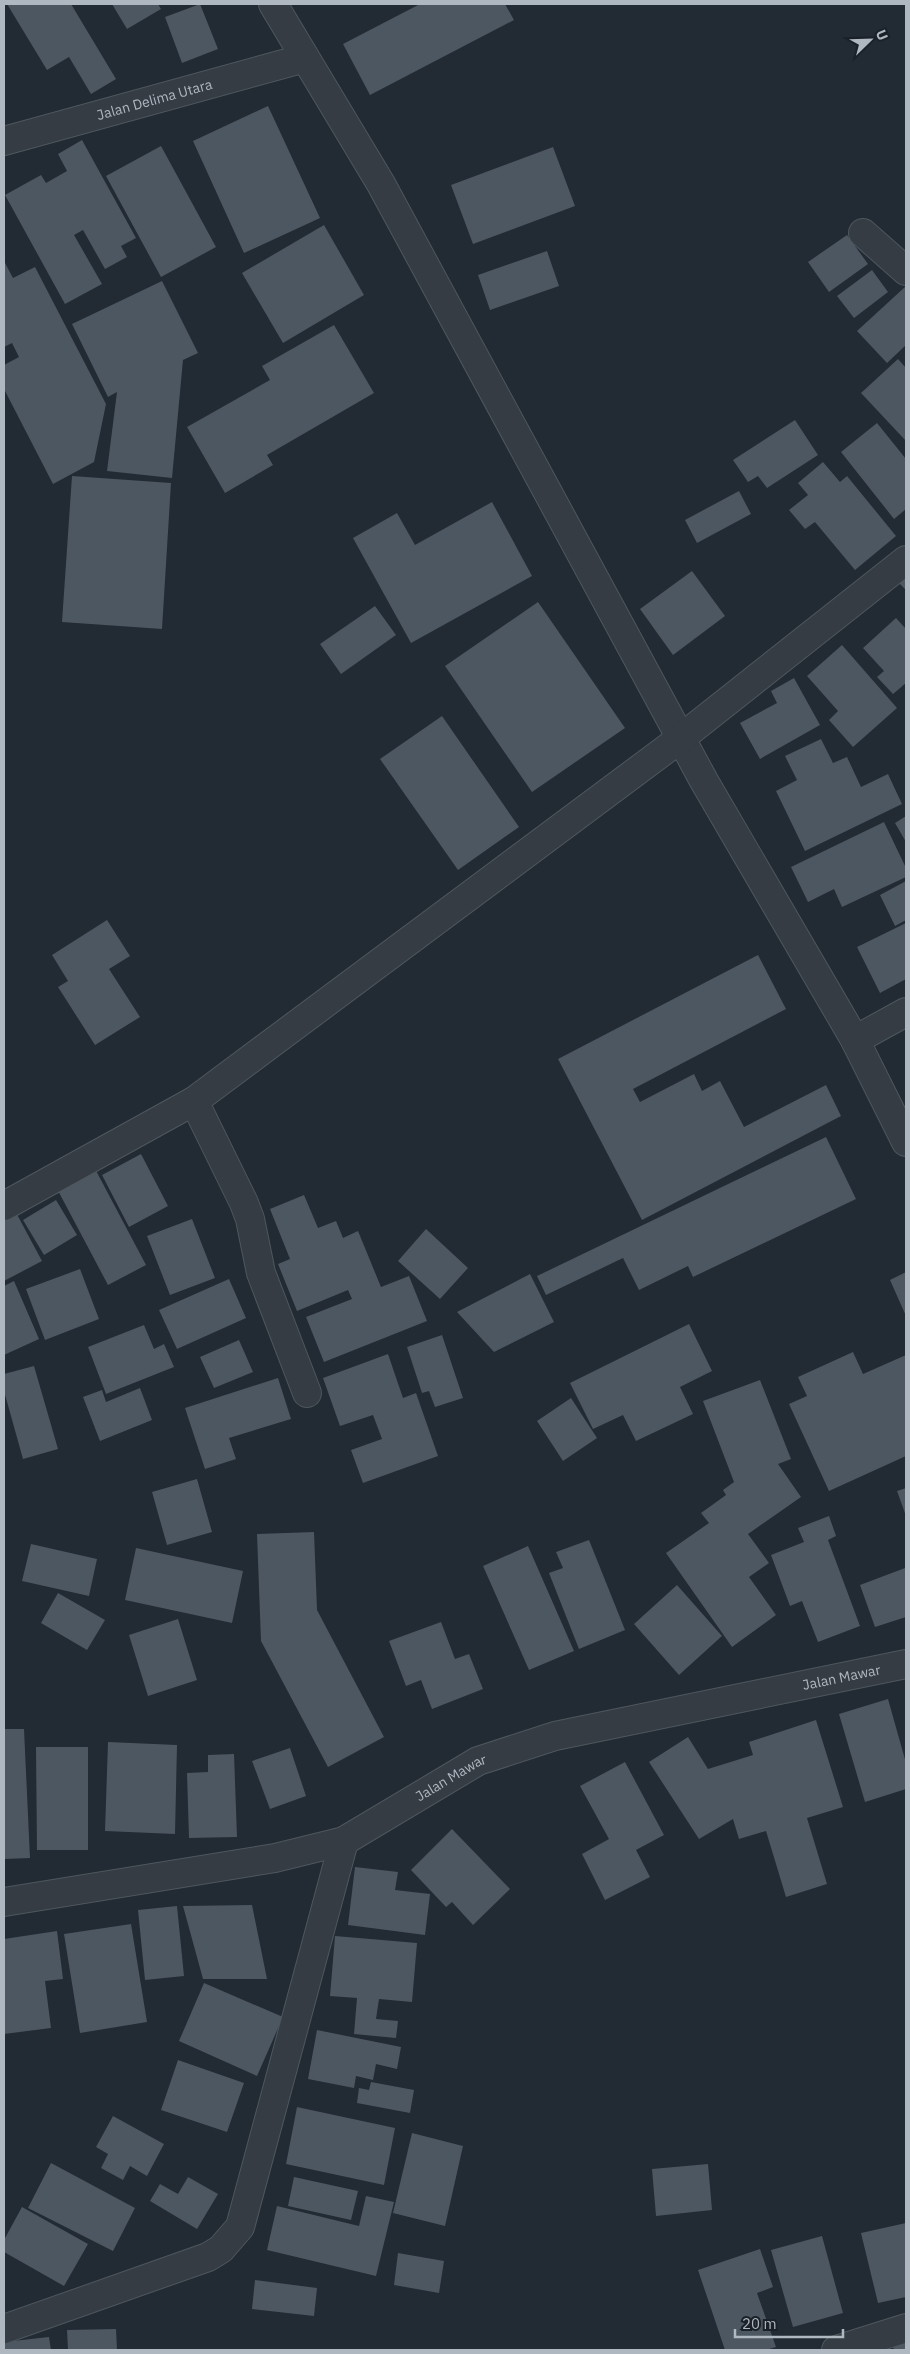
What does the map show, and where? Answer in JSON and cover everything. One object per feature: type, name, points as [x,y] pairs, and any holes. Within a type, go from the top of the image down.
[{"type":"street","points":[[273,4],[381,184],[704,781],[855,1040],[906,1142]]},
{"type":"street","name":"Jalan Delima Utara","points":[[4,142],[305,58]]},
{"type":"street","points":[[863,233],[906,271]]},
{"type":"street","points":[[4,1206],[194,1101],[681,738],[906,560]]},
{"type":"street","points":[[855,1040],[906,1012]]},
{"type":"street","points":[[194,1101],[247,1211],[261,1273],[307,1393]]},
{"type":"street","name":"Jalan Mawar","points":[[4,1902],[275,1858],[344,1841],[478,1761],[555,1736],[906,1664]]},
{"type":"street","points":[[4,2329],[208,2257],[221,2249],[240,2227],[344,1841]]},
{"type":"street","points":[[836,2350],[906,2328]]},
{"type":"building","points":[[7,4],[71,4],[116,79],[91,94],[69,57],[47,70]]},
{"type":"building","points":[[112,4],[158,4],[161,9],[127,29]]},
{"type":"building","points":[[200,4],[218,49],[182,63],[165,17]]},
{"type":"building","points":[[420,4],[505,4],[514,20],[370,95],[343,44]]},
{"type":"building","points":[[268,106],[320,218],[244,253],[193,141]]},
{"type":"building","points":[[82,140],[136,238],[121,246],[127,257],[105,269],[83,230],[74,235],[102,284],[65,304],[5,195],[41,175],[46,183],[67,171],[58,154]]},
{"type":"building","points":[[161,146],[216,247],[161,277],[106,176]]},
{"type":"building","points":[[553,147],[575,206],[473,244],[451,185]]},
{"type":"building","points":[[324,225],[364,295],[283,343],[242,273]]},
{"type":"building","points":[[847,235],[868,264],[829,292],[808,262]]},
{"type":"building","points":[[547,251],[559,286],[490,310],[478,275]]},
{"type":"building","points":[[4,261],[13,278],[35,267],[106,404],[94,462],[53,484],[4,389],[4,365],[19,357],[12,343],[4,347]]},
{"type":"building","points":[[872,270],[888,292],[854,318],[837,296]]},
{"type":"building","points":[[162,281],[198,353],[183,360],[172,478],[107,471],[117,392],[108,397],[72,324]]},
{"type":"building","points":[[906,286],[906,345],[887,363],[857,331]]},
{"type":"building","points":[[334,325],[374,393],[267,455],[273,465],[225,493],[187,427],[270,380],[262,366]]},
{"type":"building","points":[[898,359],[906,368],[906,441],[861,393]]},
{"type":"building","points":[[795,420],[818,455],[767,488],[758,476],[748,482],[733,460]]},
{"type":"building","points":[[877,423],[906,459],[906,509],[894,519],[841,452]]},
{"type":"building","points":[[823,462],[840,482],[847,476],[896,536],[855,570],[815,522],[805,529],[789,510],[808,495],[798,483]]},
{"type":"building","points":[[72,476],[171,483],[162,629],[62,622]]},
{"type":"building","points":[[739,491],[751,514],[697,543],[685,520]]},
{"type":"building","points":[[492,502],[532,576],[411,643],[353,538],[397,513],[415,545]]},
{"type":"building","points":[[906,569],[906,590],[895,579]]},
{"type":"building","points":[[692,571],[725,616],[673,655],[640,609]]},
{"type":"building","points":[[538,602],[625,728],[532,792],[445,666]]},
{"type":"building","points":[[375,606],[396,635],[341,674],[320,644]]},
{"type":"building","points":[[896,618],[906,629],[906,683],[893,694],[877,677],[884,671],[863,648]]},
{"type":"building","points":[[842,645],[897,708],[853,747],[829,720],[838,711],[807,676]]},
{"type":"building","points":[[794,678],[820,725],[760,759],[740,723],[777,703],[771,691]]},
{"type":"building","points":[[442,716],[519,827],[458,870],[380,759]]},
{"type":"building","points":[[821,739],[833,763],[847,757],[861,787],[888,774],[902,804],[805,851],[776,791],[797,780],[785,756]]},
{"type":"building","points":[[906,816],[906,842],[895,823]]},
{"type":"building","points":[[884,822],[906,868],[906,877],[842,907],[834,889],[808,902],[791,867]]},
{"type":"building","points":[[906,881],[906,920],[895,926],[880,895]]},
{"type":"building","points":[[107,920],[130,956],[109,969],[140,1017],[95,1045],[58,987],[68,981],[52,955]]},
{"type":"building","points":[[906,923],[906,979],[880,993],[857,947]]},
{"type":"building","points":[[758,955],[786,1009],[633,1089],[640,1102],[694,1074],[702,1091],[720,1081],[744,1127],[826,1085],[841,1116],[642,1220],[558,1059]]},
{"type":"building","points":[[826,1137],[856,1199],[693,1277],[688,1266],[639,1290],[623,1258],[546,1295],[537,1276]]},
{"type":"building","points":[[141,1154],[168,1206],[129,1227],[102,1175]]},
{"type":"building","points":[[93,1165],[146,1265],[108,1285],[55,1185]]},
{"type":"building","points":[[304,1195],[318,1228],[336,1221],[343,1238],[358,1231],[381,1287],[409,1276],[427,1321],[324,1362],[306,1317],[352,1299],[348,1290],[297,1311],[278,1264],[290,1259],[270,1209]]},
{"type":"building","points":[[56,1200],[77,1235],[44,1255],[23,1220]]},
{"type":"building","points":[[13,1207],[42,1261],[4,1281],[4,1212]]},
{"type":"building","points":[[192,1219],[215,1278],[170,1295],[147,1236]]},
{"type":"building","points":[[426,1229],[468,1268],[440,1299],[398,1261]]},
{"type":"building","points":[[80,1269],[99,1319],[45,1340],[26,1289]]},
{"type":"building","points":[[906,1272],[906,1316],[890,1280]]},
{"type":"building","points":[[530,1274],[554,1322],[494,1352],[457,1312]]},
{"type":"building","points":[[229,1279],[246,1318],[177,1349],[159,1310]]},
{"type":"building","points":[[14,1281],[39,1339],[4,1355],[4,1286]]},
{"type":"building","points":[[689,1324],[712,1371],[680,1387],[693,1414],[636,1441],[623,1415],[593,1429],[570,1383]]},
{"type":"building","points":[[144,1325],[154,1349],[164,1344],[174,1367],[106,1394],[88,1347]]},
{"type":"building","points":[[442,1335],[463,1398],[435,1407],[429,1391],[422,1393],[407,1347]]},
{"type":"building","points":[[239,1340],[253,1372],[214,1388],[200,1357]]},
{"type":"building","points":[[853,1352],[863,1374],[906,1355],[906,1456],[829,1491],[789,1404],[807,1396],[798,1377]]},
{"type":"building","points":[[388,1354],[403,1398],[416,1393],[438,1456],[363,1483],[351,1450],[382,1439],[373,1415],[340,1426],[323,1378]]},
{"type":"building","points":[[34,1366],[58,1449],[23,1459],[4,1391],[4,1374]]},
{"type":"building","points":[[278,1378],[291,1419],[229,1438],[236,1459],[205,1469],[185,1408]]},
{"type":"building","points":[[760,1380],[791,1459],[778,1464],[801,1497],[748,1534],[769,1563],[749,1577],[776,1615],[732,1647],[666,1553],[709,1523],[701,1513],[726,1495],[723,1490],[734,1482],[703,1401]]},
{"type":"building","points":[[140,1388],[152,1420],[100,1441],[83,1397],[102,1390],[106,1402]]},
{"type":"building","points":[[571,1398],[597,1438],[563,1461],[537,1421]]},
{"type":"building","points":[[197,1479],[212,1532],[167,1545],[152,1492]]},
{"type":"building","points":[[906,1488],[906,1516],[897,1491]]},
{"type":"building","points":[[829,1516],[836,1536],[828,1540],[860,1626],[818,1642],[802,1601],[790,1606],[771,1555],[804,1542],[798,1528]]},
{"type":"building","points":[[314,1532],[317,1610],[384,1737],[328,1767],[261,1641],[257,1534]]},
{"type":"building","points":[[589,1540],[625,1630],[579,1649],[549,1573],[563,1568],[556,1552]]},
{"type":"building","points":[[31,1544],[97,1559],[89,1596],[22,1581]]},
{"type":"building","points":[[528,1546],[574,1651],[529,1670],[483,1566]]},
{"type":"building","points":[[136,1548],[243,1571],[232,1623],[125,1600]]},
{"type":"building","points":[[905,1568],[906,1617],[875,1627],[860,1585]]},
{"type":"building","points":[[677,1585],[722,1636],[679,1675],[634,1624]]},
{"type":"building","points":[[58,1593],[105,1620],[87,1650],[41,1623]]},
{"type":"building","points":[[178,1619],[197,1680],[148,1696],[129,1635]]},
{"type":"building","points":[[441,1622],[455,1659],[469,1654],[483,1689],[432,1709],[421,1680],[406,1686],[389,1641]]},
{"type":"building","points":[[888,1699],[906,1763],[906,1789],[865,1802],[839,1714]]},
{"type":"building","points":[[816,1720],[843,1807],[807,1818],[827,1884],[786,1897],[766,1831],[739,1839],[733,1819],[699,1839],[649,1762],[688,1737],[708,1769],[753,1755],[749,1742]]},
{"type":"building","points":[[4,1729],[24,1729],[30,1858],[4,1859]]},
{"type":"building","points":[[108,1742],[177,1745],[175,1834],[105,1831]]},
{"type":"building","points":[[36,1747],[88,1747],[88,1850],[37,1850]]},
{"type":"building","points":[[290,1748],[306,1796],[270,1809],[252,1761]]},
{"type":"building","points":[[234,1754],[237,1837],[189,1838],[187,1773],[208,1772],[208,1755]]},
{"type":"building","points":[[625,1762],[664,1835],[636,1850],[650,1877],[605,1900],[582,1854],[609,1839],[580,1786]]},
{"type":"building","points":[[452,1829],[510,1889],[473,1925],[452,1902],[446,1907],[411,1870]]},
{"type":"building","points":[[355,1867],[398,1872],[395,1890],[430,1894],[425,1935],[348,1925]]},
{"type":"building","points":[[252,1905],[267,1979],[203,1979],[183,1906]]},
{"type":"building","points":[[177,1906],[184,1976],[145,1980],[138,1910]]},
{"type":"building","points":[[131,1924],[147,2022],[80,2033],[64,1934]]},
{"type":"building","points":[[57,1931],[63,1979],[45,1981],[51,2028],[4,2034],[4,1939]]},
{"type":"building","points":[[335,1936],[417,1943],[412,2002],[379,1999],[376,2019],[398,2021],[396,2038],[354,2034],[357,1998],[330,1996]]},
{"type":"building","points":[[204,1983],[283,2017],[257,2076],[179,2041]]},
{"type":"building","points":[[317,2030],[401,2047],[397,2069],[376,2064],[373,2080],[356,2076],[354,2088],[308,2079]]},
{"type":"building","points":[[178,2060],[244,2083],[227,2132],[161,2110]]},
{"type":"building","points":[[371,2082],[414,2090],[410,2113],[357,2103],[359,2088],[369,2090]]},
{"type":"building","points":[[297,2107],[395,2128],[384,2185],[286,2164]]},
{"type":"building","points":[[113,2116],[164,2144],[147,2176],[130,2166],[123,2180],[101,2168],[108,2154],[96,2147]]},
{"type":"building","points":[[412,2133],[463,2146],[445,2226],[393,2213]]},
{"type":"building","points":[[51,2163],[135,2208],[113,2251],[28,2208]]},
{"type":"building","points":[[708,2164],[712,2210],[656,2216],[652,2169]]},
{"type":"building","points":[[188,2177],[218,2194],[197,2229],[150,2201],[160,2184],[178,2194]]},
{"type":"building","points":[[294,2177],[358,2191],[351,2220],[288,2206]]},
{"type":"building","points":[[366,2196],[394,2202],[376,2276],[267,2250],[277,2206],[359,2226]]},
{"type":"building","points":[[22,2207],[88,2244],[64,2286],[4,2252],[4,2240]]},
{"type":"building","points":[[906,2223],[906,2297],[878,2303],[861,2233]]},
{"type":"building","points":[[822,2236],[843,2313],[793,2327],[771,2250]]},
{"type":"building","points":[[760,2249],[773,2287],[757,2293],[776,2347],[766,2350],[725,2350],[698,2270]]},
{"type":"building","points":[[398,2253],[444,2261],[439,2293],[394,2285]]},
{"type":"building","points":[[255,2280],[317,2288],[314,2316],[252,2309]]},
{"type":"building","points":[[116,2329],[117,2350],[68,2350],[67,2330]]},
{"type":"building","points":[[49,2337],[51,2350],[4,2350],[4,2342]]},
{"type":"building","points":[[906,2343],[906,2350],[894,2350],[893,2346]]}]
